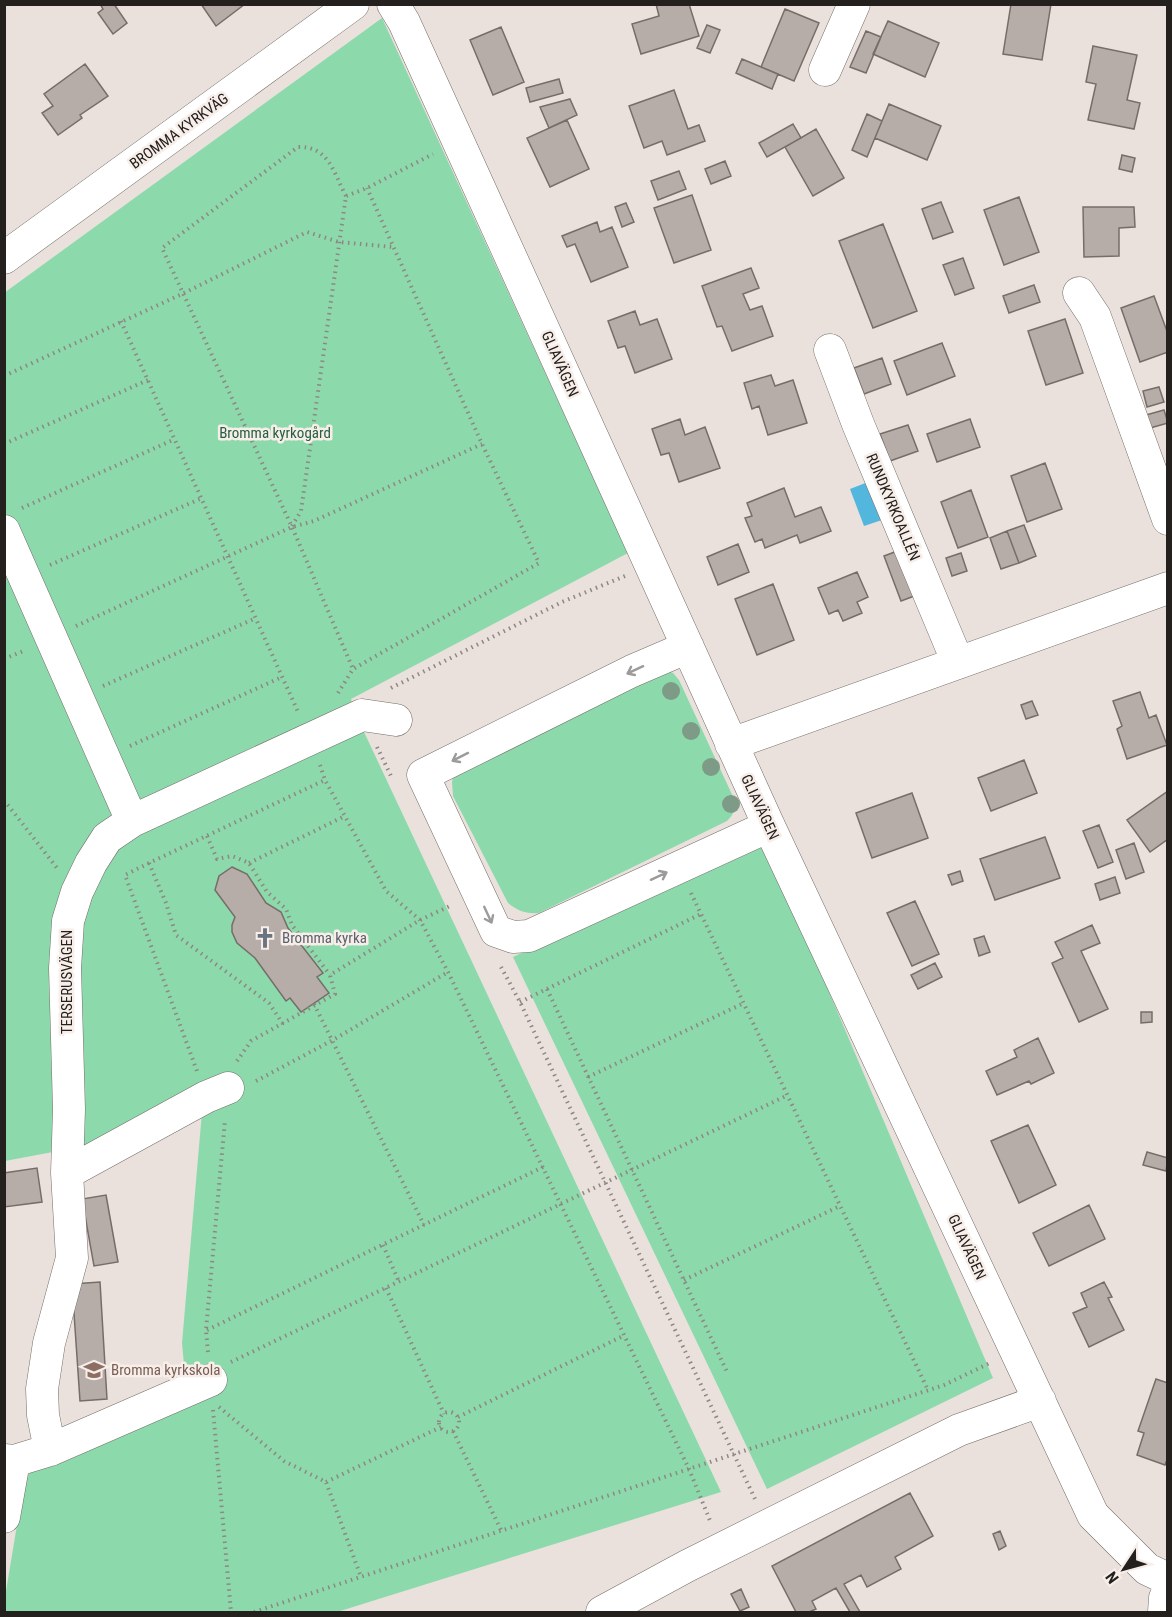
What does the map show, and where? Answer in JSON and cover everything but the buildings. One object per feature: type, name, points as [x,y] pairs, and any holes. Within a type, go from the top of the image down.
[{"type":"street","name":"BROMMA KYRKVÄG","points":[[4,258],[352,4]]},
{"type":"street","name":"GLIAVÄGEN","points":[[393,4],[404,22],[731,744],[1093,1515],[1147,1569],[1167,1579]]},
{"type":"street","points":[[825,70],[854,4]]},
{"type":"street","points":[[1079,293],[1095,317],[1167,519]]},
{"type":"street","name":"RUNDKYRKOALLÉN","points":[[830,350],[858,424],[958,663]]},
{"type":"street","points":[[10,521],[25,576],[132,821]]},
{"type":"street","points":[[731,744],[1167,588]]},
{"type":"street","points":[[688,647],[632,671],[423,775],[496,932],[513,937],[529,936],[769,826]]},
{"type":"street","points":[[362,715],[396,720]]},
{"type":"street","name":"TERSERUSVÄGEN","points":[[50,1450],[43,1415],[42,1389],[49,1343],[72,1258],[67,1173],[69,1109],[65,968],[68,921],[77,892],[91,863],[107,838],[132,821],[362,715]]},
{"type":"street","points":[[67,1173],[217,1092]]},
{"type":"street","points":[[4,1517],[9,1461],[50,1450],[212,1391]]},
{"type":"street","points":[[602,1612],[721,1549],[959,1430],[1040,1401]]},
{"type":"street","points":[[1164,1612],[1167,1592]]},
{"type":"path","points":[[346,195],[367,188],[459,143]]},
{"type":"path","points":[[292,527],[302,511],[346,195],[325,155],[312,146],[298,147],[162,249],[292,527],[353,669]]},
{"type":"path","points":[[335,699],[353,669],[539,563],[482,444],[367,188]]},
{"type":"path","points":[[4,376],[182,294],[306,232],[339,242],[393,247]]},
{"type":"path","points":[[121,321],[311,740],[325,780],[386,891],[420,920],[448,972],[689,1469],[721,1549]]},
{"type":"path","points":[[4,444],[148,380]]},
{"type":"path","points":[[10,521],[175,439]]},
{"type":"path","points":[[4,659],[292,527],[314,521],[482,444]]},
{"type":"path","points":[[25,576],[202,498]]},
{"type":"path","points":[[390,688],[562,602],[631,574]]},
{"type":"path","points":[[78,697],[256,618]]},
{"type":"path","points":[[105,758],[282,677]]},
{"type":"path","points":[[362,715],[398,788]]},
{"type":"path","points":[[217,1092],[125,875],[325,780]]},
{"type":"path","points":[[4,800],[77,892]]},
{"type":"path","points":[[249,863],[345,816]]},
{"type":"path","points":[[207,836],[217,859],[232,856],[249,863],[267,892],[286,909],[292,925],[330,975],[335,994],[251,1041],[217,1092]]},
{"type":"path","points":[[149,863],[166,903],[176,935],[268,1003],[284,1024]]},
{"type":"path","points":[[687,883],[928,1390]]},
{"type":"path","points":[[330,975],[420,920],[454,904],[458,914]]},
{"type":"path","points":[[520,1002],[701,914]]},
{"type":"path","points":[[493,962],[501,967],[520,1002],[768,1526]]},
{"type":"path","points":[[501,967],[511,965]]},
{"type":"path","points":[[217,1092],[244,1088],[333,1040],[448,972]]},
{"type":"path","points":[[547,989],[728,1374]]},
{"type":"path","points":[[588,1077],[744,1003]]},
{"type":"path","points":[[315,1005],[424,1225]]},
{"type":"path","points":[[361,1577],[326,1482],[284,1461],[212,1391],[223,1365],[788,1095]]},
{"type":"path","points":[[206,1330],[543,1167]]},
{"type":"path","points":[[684,1280],[840,1206]]},
{"type":"path","points":[[383,1245],[399,1282]]},
{"type":"path","points":[[386,1288],[444,1414]]},
{"type":"path","points":[[458,1417],[625,1335]]},
{"type":"path","points":[[254,1612],[944,1385],[996,1360]]},
{"type":"path","points":[[452,1413],[458,1417],[458,1427],[453,1431],[446,1431],[441,1426],[440,1419],[444,1414],[452,1413]]},
{"type":"path","points":[[326,1482],[441,1426]]},
{"type":"path","points":[[453,1431],[501,1531]]},
{"type":"green space","name":"Bromma kyrkogård","points":[[382,18],[628,553],[351,699],[357,717],[721,1492],[337,1612],[5,1612],[5,1597],[24,1483],[34,1465],[187,1397],[182,1343],[202,1112],[106,1142],[5,1161],[4,293]]},
{"type":"green space","points":[[668,671],[679,680],[735,801],[732,814],[727,821],[539,913],[515,908],[508,903],[453,796],[453,777]]},
{"type":"green space","points":[[764,839],[993,1378],[767,1489],[513,957]]},
{"type":"water","points":[[868,482],[882,520],[864,526],[850,489]]},
{"type":"place","name":"Bromma kyrka","points":[[265,938]]},
{"type":"place","name":"Bromma kyrkskola","points":[[94,1370]]}]
